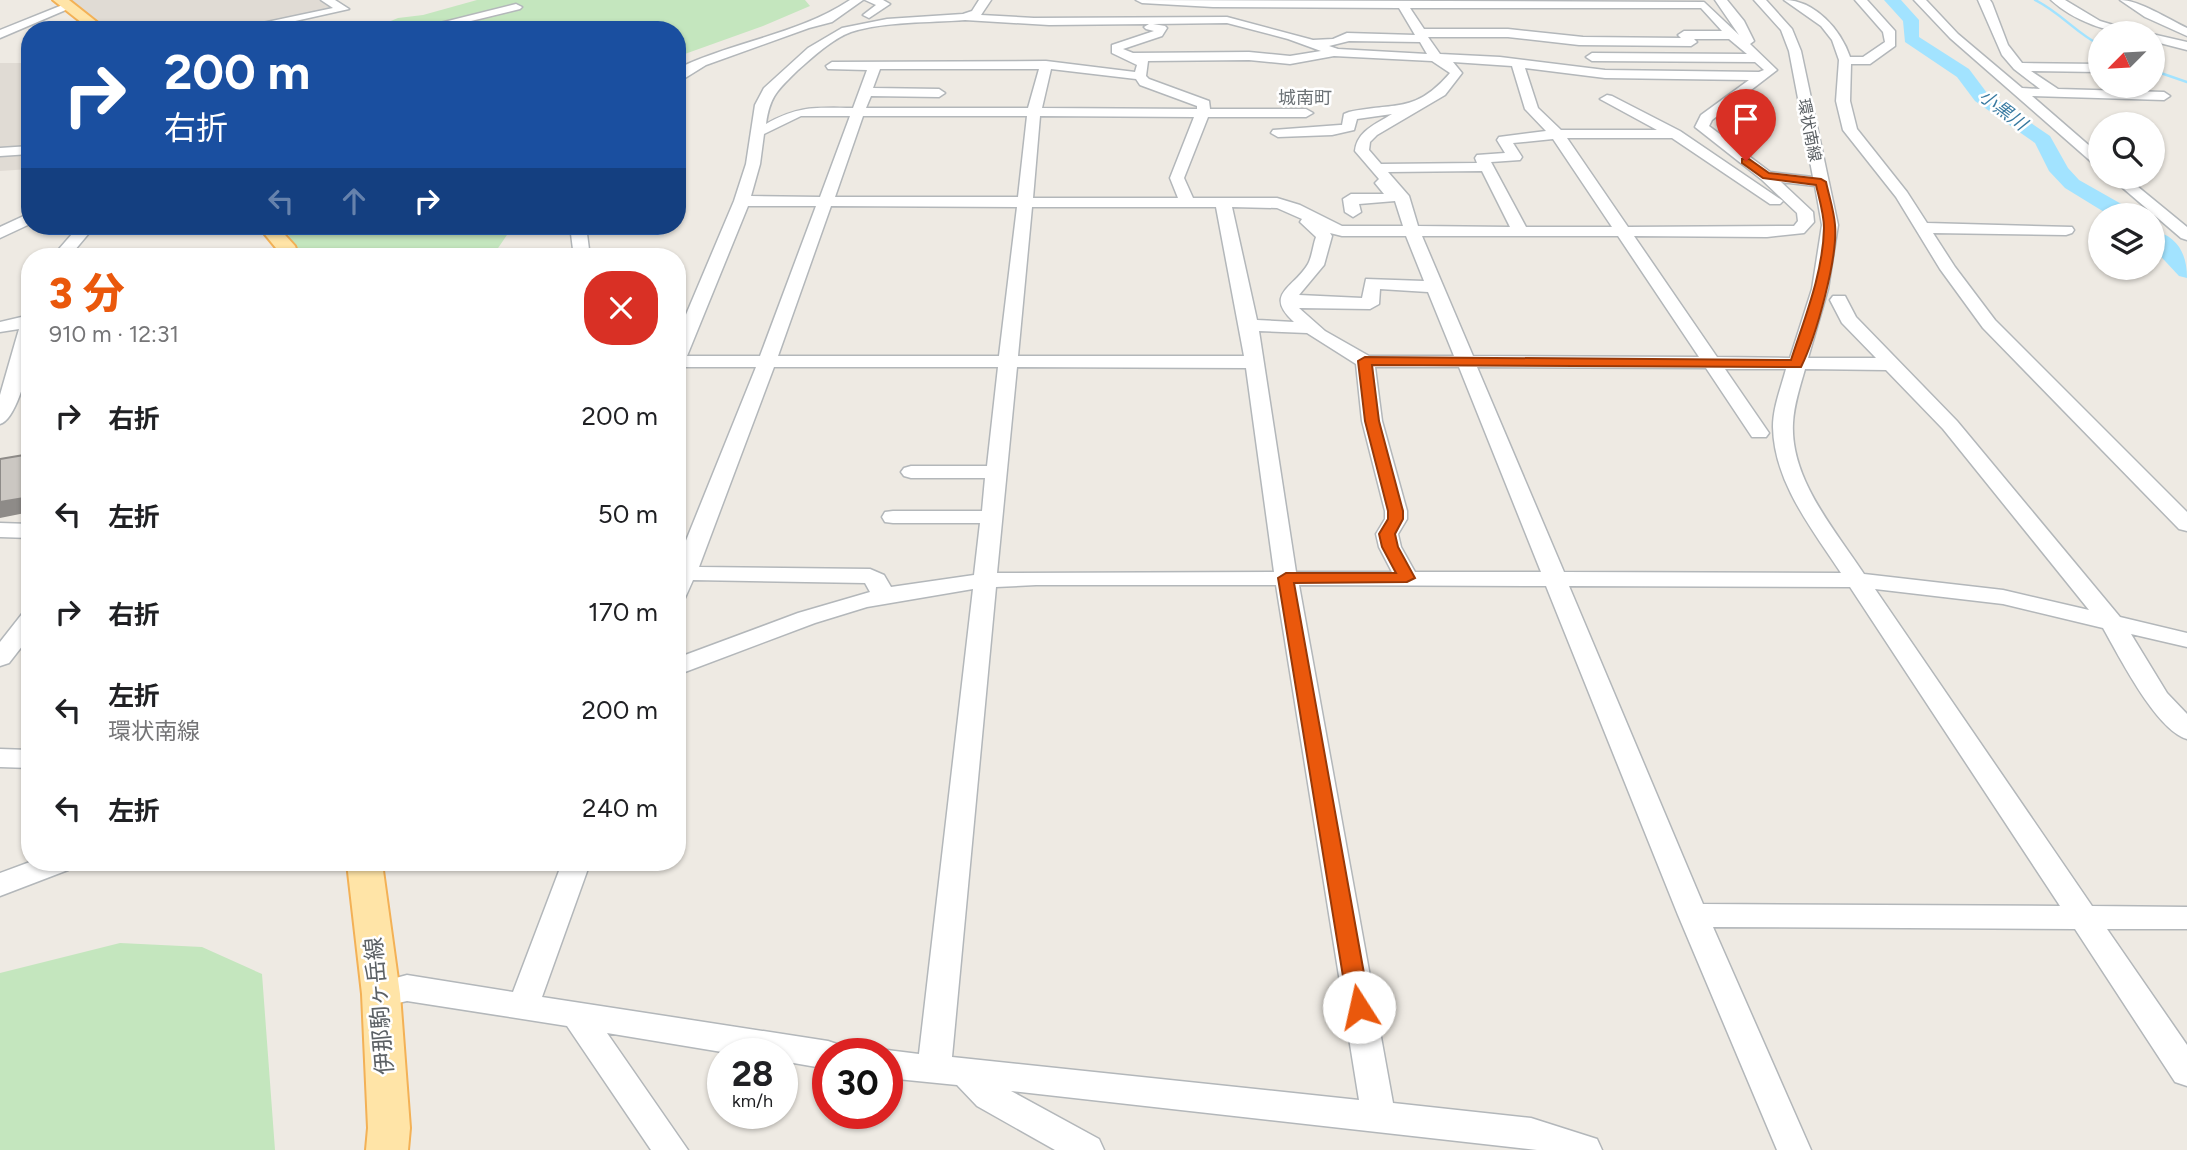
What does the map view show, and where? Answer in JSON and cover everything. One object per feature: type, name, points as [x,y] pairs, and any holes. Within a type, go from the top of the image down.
[{"type":"main road","points":[[64,3],[88,21]]},
{"type":"main road","name":"伊那駒ヶ岳線","points":[[364,871],[381,994],[389,1128],[387,1150]]},
{"type":"street","points":[[282,21],[344,9],[327,0]]},
{"type":"street","points":[[686,70],[806,25],[828,20],[857,0]]},
{"type":"street","points":[[869,15],[884,5],[871,0]]},
{"type":"street","points":[[965,18],[976,13],[985,0]]},
{"type":"street","points":[[1142,0],[1332,4],[1548,2],[1704,5],[1756,58],[1765,73]]},
{"type":"street","points":[[742,201],[1287,204],[1324,227],[1342,231],[1798,230],[1805,220],[1805,212],[1798,204],[1766,176],[1697,126],[1765,73],[1771,61],[1746,38],[1738,22],[1721,0]]},
{"type":"street","name":"環状南線","points":[[1760,0],[1786,29],[1795,51],[1830,225],[1820,289],[1786,401],[1783,426],[1788,465],[1814,516],[2187,1072]]},
{"type":"street","points":[[1790,0],[1825,24],[1838,39],[1845,60],[1843,100],[1850,130],[1902,195],[1948,269],[1989,324],[2187,524]]},
{"type":"street","points":[[1845,60],[1866,61],[1891,43],[1889,32],[1861,0]]},
{"type":"street","points":[[1920,0],[1954,36],[2088,152]]},
{"type":"street","points":[[1984,0],[1990,6],[2003,46],[2021,67],[2055,93]]},
{"type":"street","points":[[2057,0],[2093,21]]},
{"type":"street","points":[[2126,0],[2149,15],[2187,32]]},
{"type":"street","points":[[1401,2],[1437,60],[1451,66],[1456,73],[1440,92],[1372,132],[1363,141],[1362,151],[1401,196],[1412,231],[1693,915],[1794,1150]]},
{"type":"street","points":[[1548,2],[1592,57],[1600,74],[1622,90]]},
{"type":"street","points":[[27,21],[64,3]]},
{"type":"street","points":[[502,21],[520,4]]},
{"type":"street","points":[[453,21],[520,4]]},
{"type":"street","points":[[1332,4],[1337,18]]},
{"type":"street","points":[[2103,11],[2117,21]]},
{"type":"street","points":[[686,338],[742,201],[760,131],[762,105],[769,91],[834,36],[872,23],[965,18],[1161,28],[1158,34],[1118,45],[1116,50],[1144,63],[1140,76]]},
{"type":"street","points":[[1034,21],[1204,18],[1227,20],[1285,34],[1333,53]]},
{"type":"street","points":[[1398,20],[1411,20]]},
{"type":"street","points":[[1703,20],[1716,20]]},
{"type":"street","points":[[0,34],[21,24]]},
{"type":"street","points":[[1285,34],[1301,34],[1313,30]]},
{"type":"street","points":[[1306,42],[1335,43],[1347,37],[1508,33],[1572,32],[1687,38],[1731,35]]},
{"type":"street","points":[[1687,38],[1706,58]]},
{"type":"street","points":[[2165,40],[2187,46]]},
{"type":"street","points":[[1134,57],[1207,51],[1290,60],[1333,53],[1500,61],[1600,74],[1765,73]]},
{"type":"street","points":[[1592,57],[1756,58]]},
{"type":"street","points":[[951,1072],[995,472],[1035,108],[1046,65]]},
{"type":"street","points":[[832,66],[1046,65],[1140,76],[1144,82],[1203,104],[1203,112],[1177,178],[1187,203]]},
{"type":"street","points":[[1518,65],[1532,109],[1557,134],[1759,433]]},
{"type":"street","points":[[686,565],[768,361],[876,66]]},
{"type":"street","points":[[2021,67],[2088,68]]},
{"type":"street","points":[[868,92],[939,93]]},
{"type":"street","points":[[2019,92],[2088,94]]},
{"type":"street","points":[[1607,99],[1675,134],[1760,189],[1777,201],[1786,215],[1805,220]]},
{"type":"street","points":[[760,131],[774,128],[782,117],[789,114],[1094,104]]},
{"type":"street","points":[[1035,108],[1306,113]]},
{"type":"street","points":[[1278,133],[1301,130],[1329,133],[1349,127],[1349,117],[1354,115],[1414,108]]},
{"type":"street","points":[[1521,232],[1482,158],[1515,157],[1504,140],[1557,134],[1675,134]]},
{"type":"street","points":[[0,152],[21,151]]},
{"type":"street","points":[[1378,171],[1488,167]]},
{"type":"street","points":[[1353,212],[1351,199],[1387,199],[1393,196],[1377,176],[1378,171]]},
{"type":"street","points":[[1766,176],[1821,182]]},
{"type":"street","points":[[2131,189],[2187,235]]},
{"type":"street","points":[[1223,203],[1249,325],[1252,362],[1286,578],[1378,1115]]},
{"type":"street","points":[[1306,214],[1304,219],[1324,236],[1316,265],[1291,293],[1290,309],[1310,328],[1365,361],[1890,364]]},
{"type":"street","points":[[0,233],[21,222]]},
{"type":"street","points":[[1922,228],[2066,230]]},
{"type":"street","points":[[1289,300],[1370,304],[1372,282],[1437,287]]},
{"type":"street","points":[[1839,300],[1848,319],[1950,425],[2112,623],[2158,699],[2187,730]]},
{"type":"street","points":[[0,327],[21,323]]},
{"type":"street","points":[[1249,325],[1310,328]]},
{"type":"street","points":[[0,418],[15,382],[21,358]]},
{"type":"street","points":[[686,360],[1252,362]]},
{"type":"street","points":[[1365,361],[1372,421],[1396,511],[1396,519],[1387,534],[1390,547],[1407,578]]},
{"type":"street","points":[[911,472],[995,472]]},
{"type":"street","points":[[893,517],[991,517]]},
{"type":"street","points":[[0,530],[21,531]]},
{"type":"street","points":[[686,580],[870,576],[876,580],[884,596]]},
{"type":"street","points":[[686,664],[830,610],[884,596],[987,580],[1857,580],[2003,597],[2187,640]]},
{"type":"street","points":[[0,658],[21,631]]},
{"type":"street","points":[[0,758],[21,759]]},
{"type":"street","points":[[0,885],[37,871]]},
{"type":"street","points":[[523,1006],[573,871]]},
{"type":"street","points":[[1693,915],[2187,918]]},
{"type":"street","points":[[381,994],[407,988],[812,1052]]},
{"type":"street","points":[[576,1014],[671,1150]]},
{"type":"street","points":[[903,1066],[1531,1133],[1585,1150]]},
{"type":"street","points":[[951,1072],[1087,1150]]},
{"type":"shaded area","points":[[70,0],[323,0],[335,6],[333,9],[275,21],[98,21]]},
{"type":"shaded area","points":[[0,63],[21,63],[21,149],[0,151]]},
{"type":"shaded area","points":[[21,153],[21,170],[0,171],[0,154]]},
{"type":"green space","points":[[477,0],[805,0],[810,6],[686,54],[686,21],[391,21]]},
{"type":"green space","points":[[288,235],[507,235],[498,248],[297,248]]},
{"type":"green space","points":[[120,943],[202,947],[262,974],[275,1150],[0,1150],[0,973]]},
{"type":"building","points":[[21,456],[21,498],[0,502],[0,459]]},
{"type":"waterway","name":"小黒川","points":[[1892,0],[1911,20],[1911,39],[1963,73],[1981,97],[2043,140],[2059,171],[2072,184],[2104,203]]},
{"type":"waterway","points":[[2035,0],[2088,38]]},
{"type":"waterway","points":[[2165,74],[2187,82]]},
{"type":"waterway","name":"小黒川","points":[[2165,246],[2187,271]]},
{"type":"district","name":"城南町","points":[[1305,98]]},
{"type":"route","points":[[1359,1007],[1286,578],[1407,578],[1390,547],[1387,534],[1396,519],[1396,511],[1372,421],[1365,361],[1796,364],[1820,289],[1827,256],[1830,225],[1821,182],[1766,176],[1746,161]]}]
